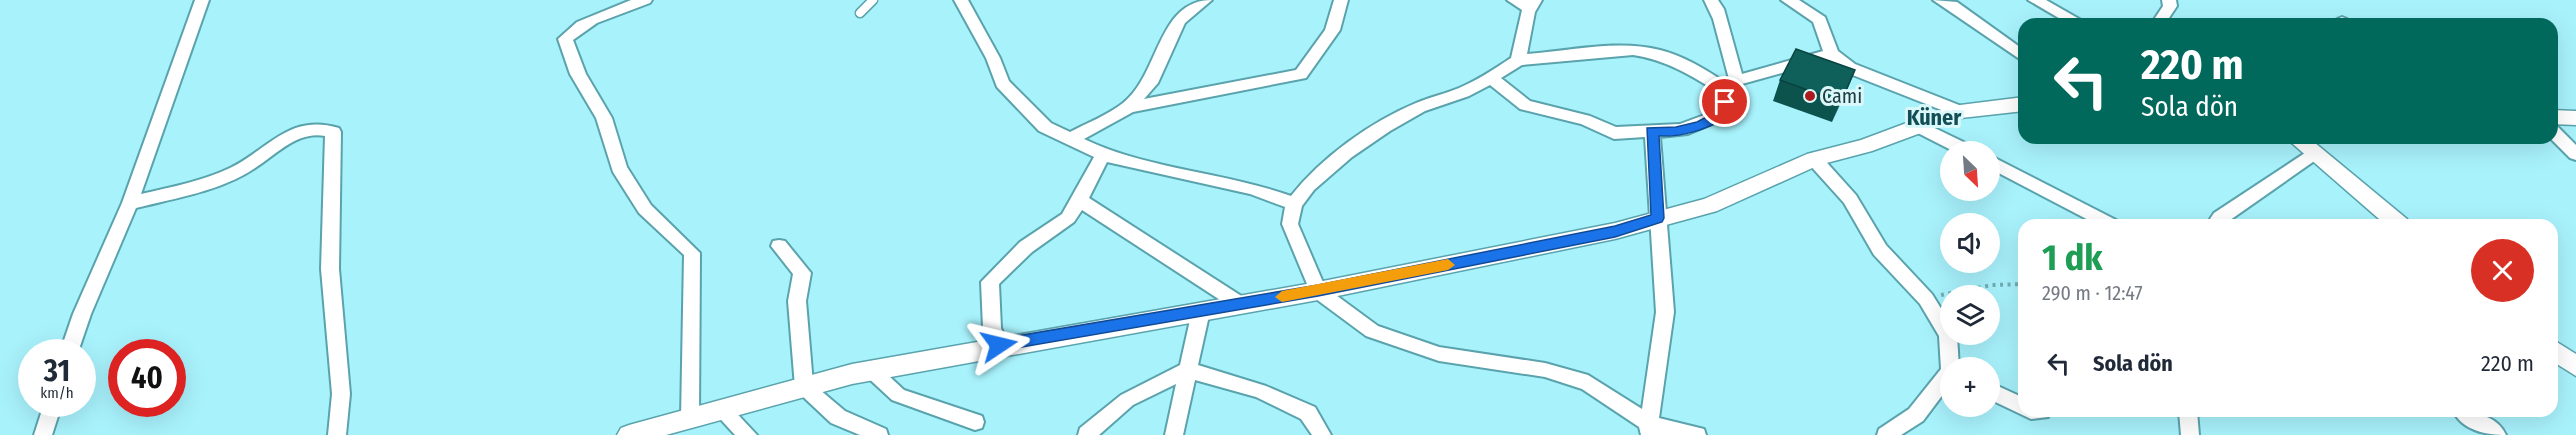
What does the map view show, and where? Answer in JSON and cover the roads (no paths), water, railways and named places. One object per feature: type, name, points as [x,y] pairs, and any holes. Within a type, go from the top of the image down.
[{"type":"street","points":[[73,339],[130,203],[202,0]]},
{"type":"street","points":[[645,0],[580,25],[565,39],[578,74],[604,118],[619,168],[645,209],[692,253],[690,418]]},
{"type":"street","points":[[961,0],[993,58],[1002,83],[1046,127],[1103,155],[1253,189],[1294,204]]},
{"type":"street","points":[[1129,107],[1150,83],[1179,21],[1205,0]]},
{"type":"street","points":[[1069,140],[1129,107],[1301,74],[1314,60],[1332,28],[1341,7],[1341,0]]},
{"type":"street","points":[[1514,0],[1533,4],[1520,42],[1518,60]]},
{"type":"street","points":[[1491,78],[1525,105],[1585,120],[1614,133],[1676,132],[1708,122],[1722,114],[1732,85],[1724,28],[1711,0]]},
{"type":"street","points":[[1788,0],[1809,11],[1820,20],[1831,54],[1850,68],[1959,111]]},
{"type":"street","points":[[1940,0],[1973,16],[1986,32],[2018,53]]},
{"type":"street","points":[[2035,0],[2070,18]]},
{"type":"street","points":[[2162,18],[2170,6],[2169,0]]},
{"type":"street","points":[[1697,435],[1648,429],[1588,383],[1545,370],[1439,354],[1372,331],[1318,291],[1290,224],[1294,204],[1308,186],[1346,153],[1384,127],[1420,107],[1464,92],[1518,60],[1633,50],[1658,54],[1732,85],[1831,54]]},
{"type":"street","points":[[629,435],[871,370],[999,345],[1318,291],[1615,231],[1710,205],[1814,159],[1865,146],[1959,111],[2018,105]]},
{"type":"street","points":[[2558,117],[2576,118]]},
{"type":"street","points":[[1918,126],[1948,141]]},
{"type":"street","points":[[130,203],[190,188],[236,172],[260,157],[277,142],[297,133],[320,128],[333,132],[330,269],[341,394],[337,435]]},
{"type":"street","points":[[1648,429],[1665,312],[1652,131]]},
{"type":"street","points":[[2558,136],[2576,154]]},
{"type":"street","points":[[2303,144],[2393,219]]},
{"type":"street","points":[[2218,219],[2314,153]]},
{"type":"street","points":[[999,345],[992,328],[990,282],[1026,247],[1068,218],[1103,155]]},
{"type":"street","points":[[1814,159],[1850,199],[1880,250],[1926,299],[1948,335],[1949,357]]},
{"type":"street","points":[[2000,167],[2100,219]]},
{"type":"street","points":[[1080,200],[1240,304]]},
{"type":"street","points":[[779,246],[802,273],[797,301],[804,387],[838,417],[879,435]]},
{"type":"street","points":[[1174,435],[1201,311]]},
{"type":"street","points":[[2558,353],[2576,367]]},
{"type":"street","points":[[871,370],[898,395],[975,422]]},
{"type":"street","points":[[1087,434],[1127,400],[1188,370],[1260,391],[1308,412],[1322,435]]},
{"type":"street","points":[[1886,435],[1916,415],[1940,383]]},
{"type":"street","points":[[2000,395],[2018,404]]},
{"type":"street","points":[[721,410],[741,432]]},
{"type":"street","points":[[43,435],[49,417]]},
{"type":"street","points":[[2188,417],[2190,435]]},
{"type":"street","points":[[2471,417],[2497,435]]},
{"type":"lane","points":[[860,13],[873,0]]},
{"type":"place","name":"Cami","points":[[1810,96]]},
{"type":"district","name":"Küner","points":[[1934,117]]}]
